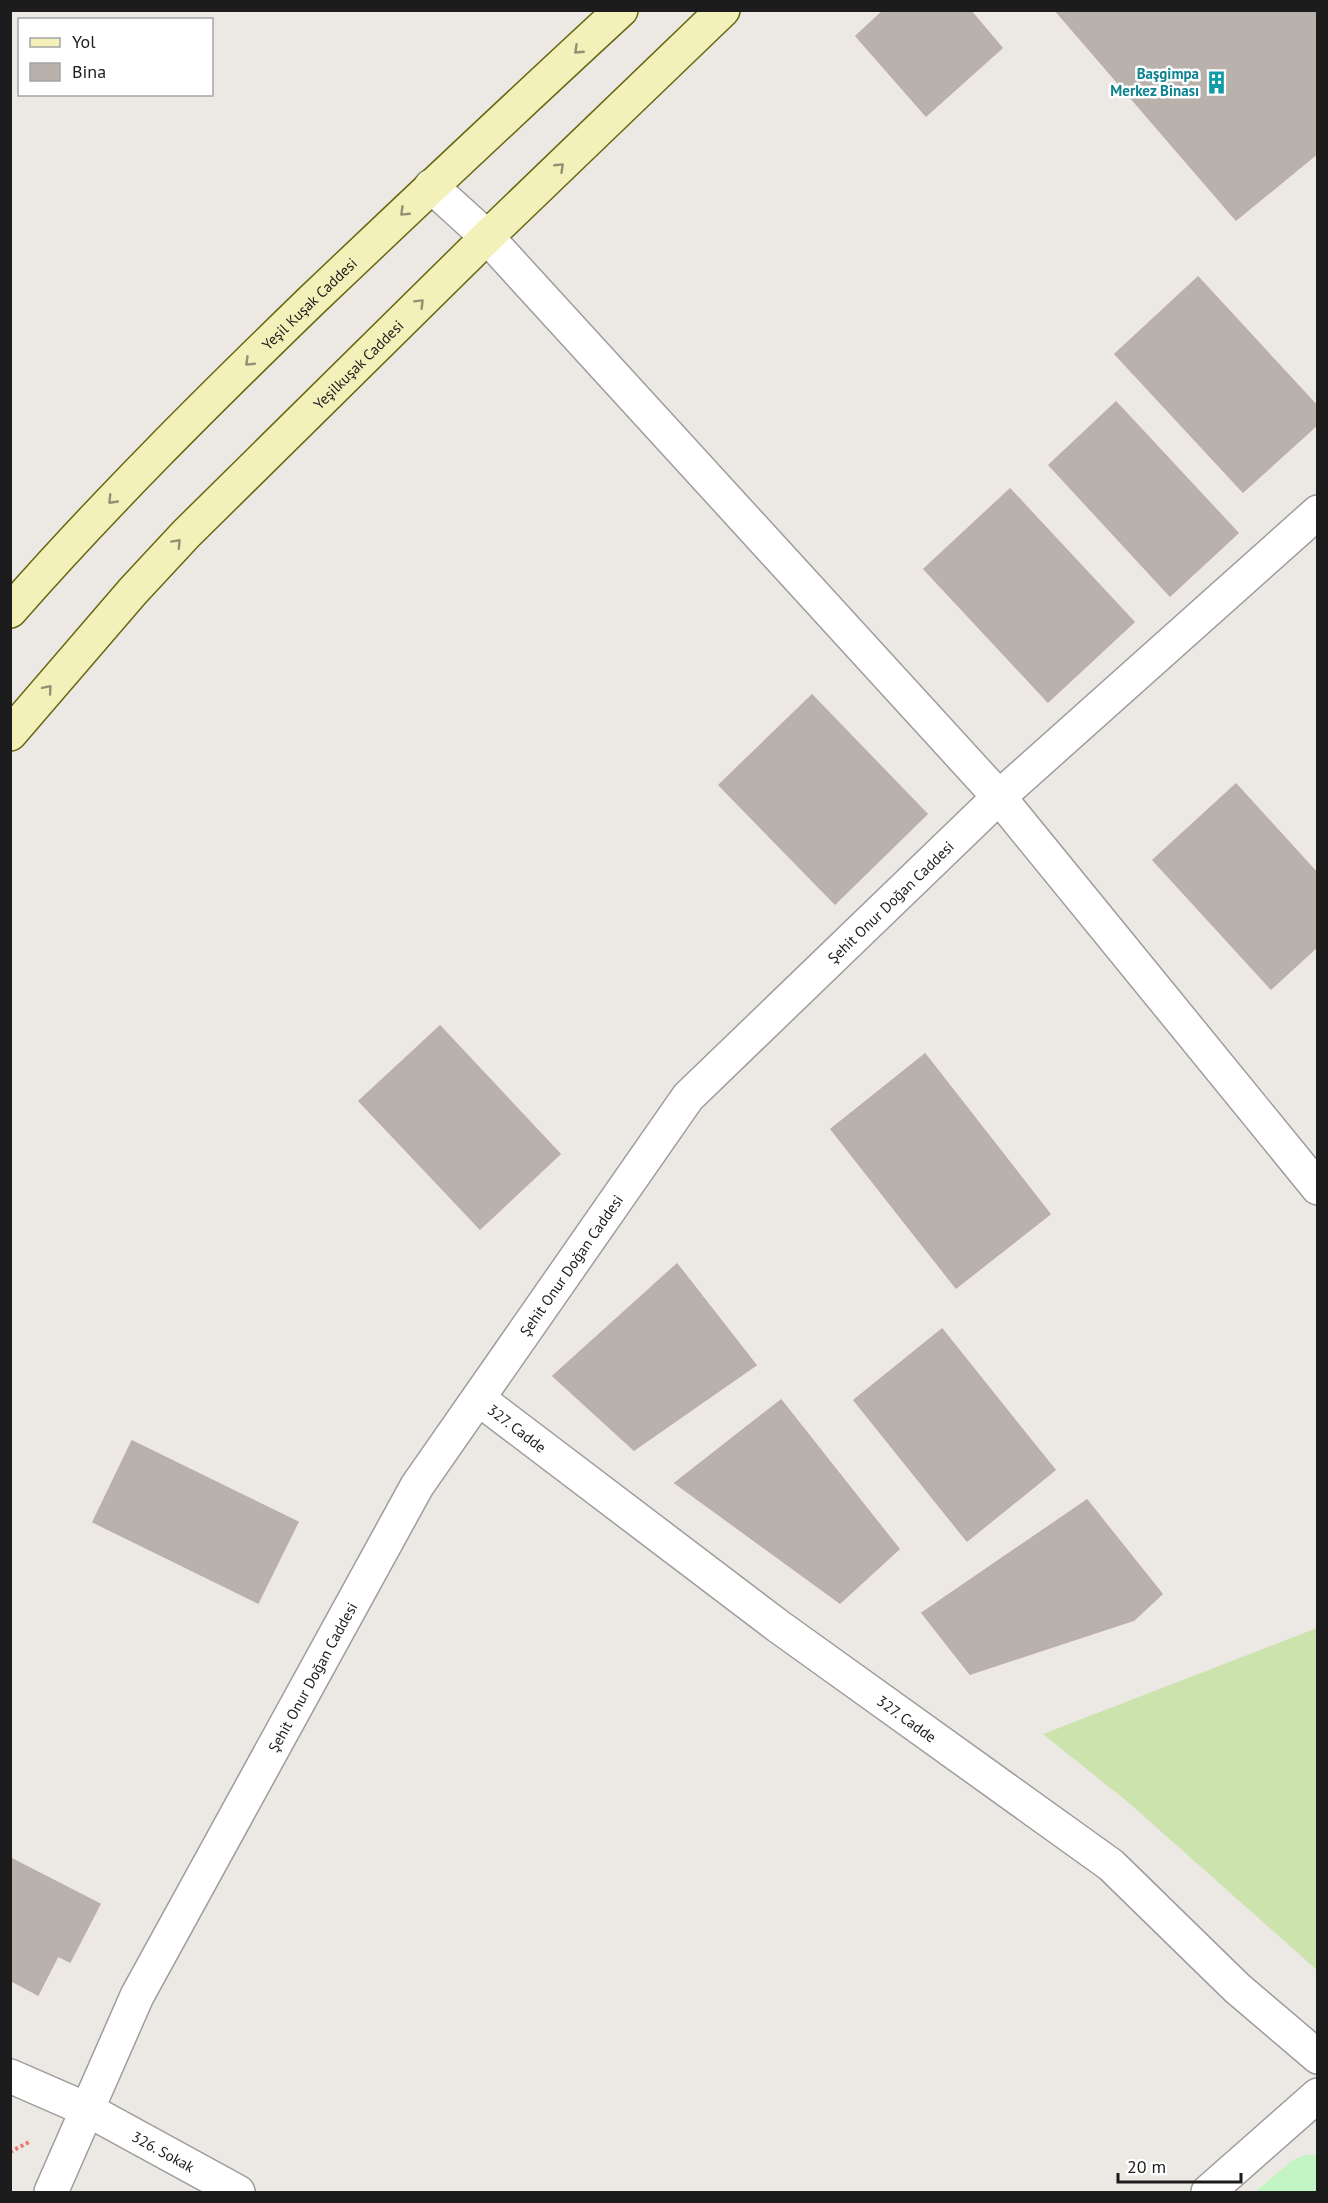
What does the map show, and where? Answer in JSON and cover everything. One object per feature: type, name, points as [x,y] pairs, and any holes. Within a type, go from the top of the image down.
[{"type":"main road","name":"Yeşil Kuşak Caddesi","points":[[10,611],[68,547],[215,395],[431,186],[621,10]]},
{"type":"main road","name":"Yeşilkuşak Caddesi","points":[[10,734],[133,591],[186,534],[487,237],[723,10]]},
{"type":"street","points":[[431,186],[487,237],[999,797],[1317,1188]]},
{"type":"street","name":"Şehit Onur Doğan Caddesi","points":[[51,2193],[137,1996],[417,1486],[688,1097],[999,797],[1317,512]]},
{"type":"street","name":"327. Cadde","points":[[478,1399],[778,1626],[1111,1865],[1237,1988],[1317,2057]]},
{"type":"street","name":"326. Sokak","points":[[10,2076],[88,2109],[238,2193]]},
{"type":"street","points":[[1208,2193],[1317,2095]]},
{"type":"green space","points":[[1317,1628],[1317,1970],[1129,1803],[1043,1734]]},
{"type":"green space","points":[[1305,2155],[1317,2155],[1317,2192],[1255,2192],[1293,2160]]},
{"type":"building","points":[[884,10],[970,10],[1002,48],[926,116],[856,36]]},
{"type":"building","name":"Başgimpa Merkez Binası","points":[[1055,10],[1318,10],[1318,153],[1236,220]]},
{"type":"building","points":[[1198,277],[1318,407],[1318,424],[1243,492],[1115,354]]},
{"type":"building","points":[[1116,402],[1238,533],[1170,596],[1049,465]]},
{"type":"building","points":[[1010,489],[1134,622],[1048,702],[924,569]]},
{"type":"building","points":[[812,695],[927,814],[835,904],[719,785]]},
{"type":"building","points":[[1236,784],[1318,874],[1318,946],[1271,989],[1153,860]]},
{"type":"building","points":[[440,1026],[560,1154],[480,1229],[359,1101]]},
{"type":"building","points":[[925,1054],[1050,1214],[956,1288],[831,1129]]},
{"type":"building","points":[[677,1264],[756,1365],[634,1450],[553,1376]]},
{"type":"building","points":[[942,1329],[1055,1470],[967,1541],[854,1400]]},
{"type":"building","points":[[781,1400],[899,1549],[840,1603],[675,1483]]},
{"type":"building","points":[[132,1441],[298,1522],[258,1603],[93,1522]]},
{"type":"building","points":[[1087,1500],[1162,1594],[1134,1620],[970,1674],[922,1613]]},
{"type":"building","points":[[10,1858],[100,1904],[70,1962],[58,1956],[38,1995],[10,1980]]},
{"type":"place","name":"Başgimpa Merkez Binası","points":[[1217,82]]}]
